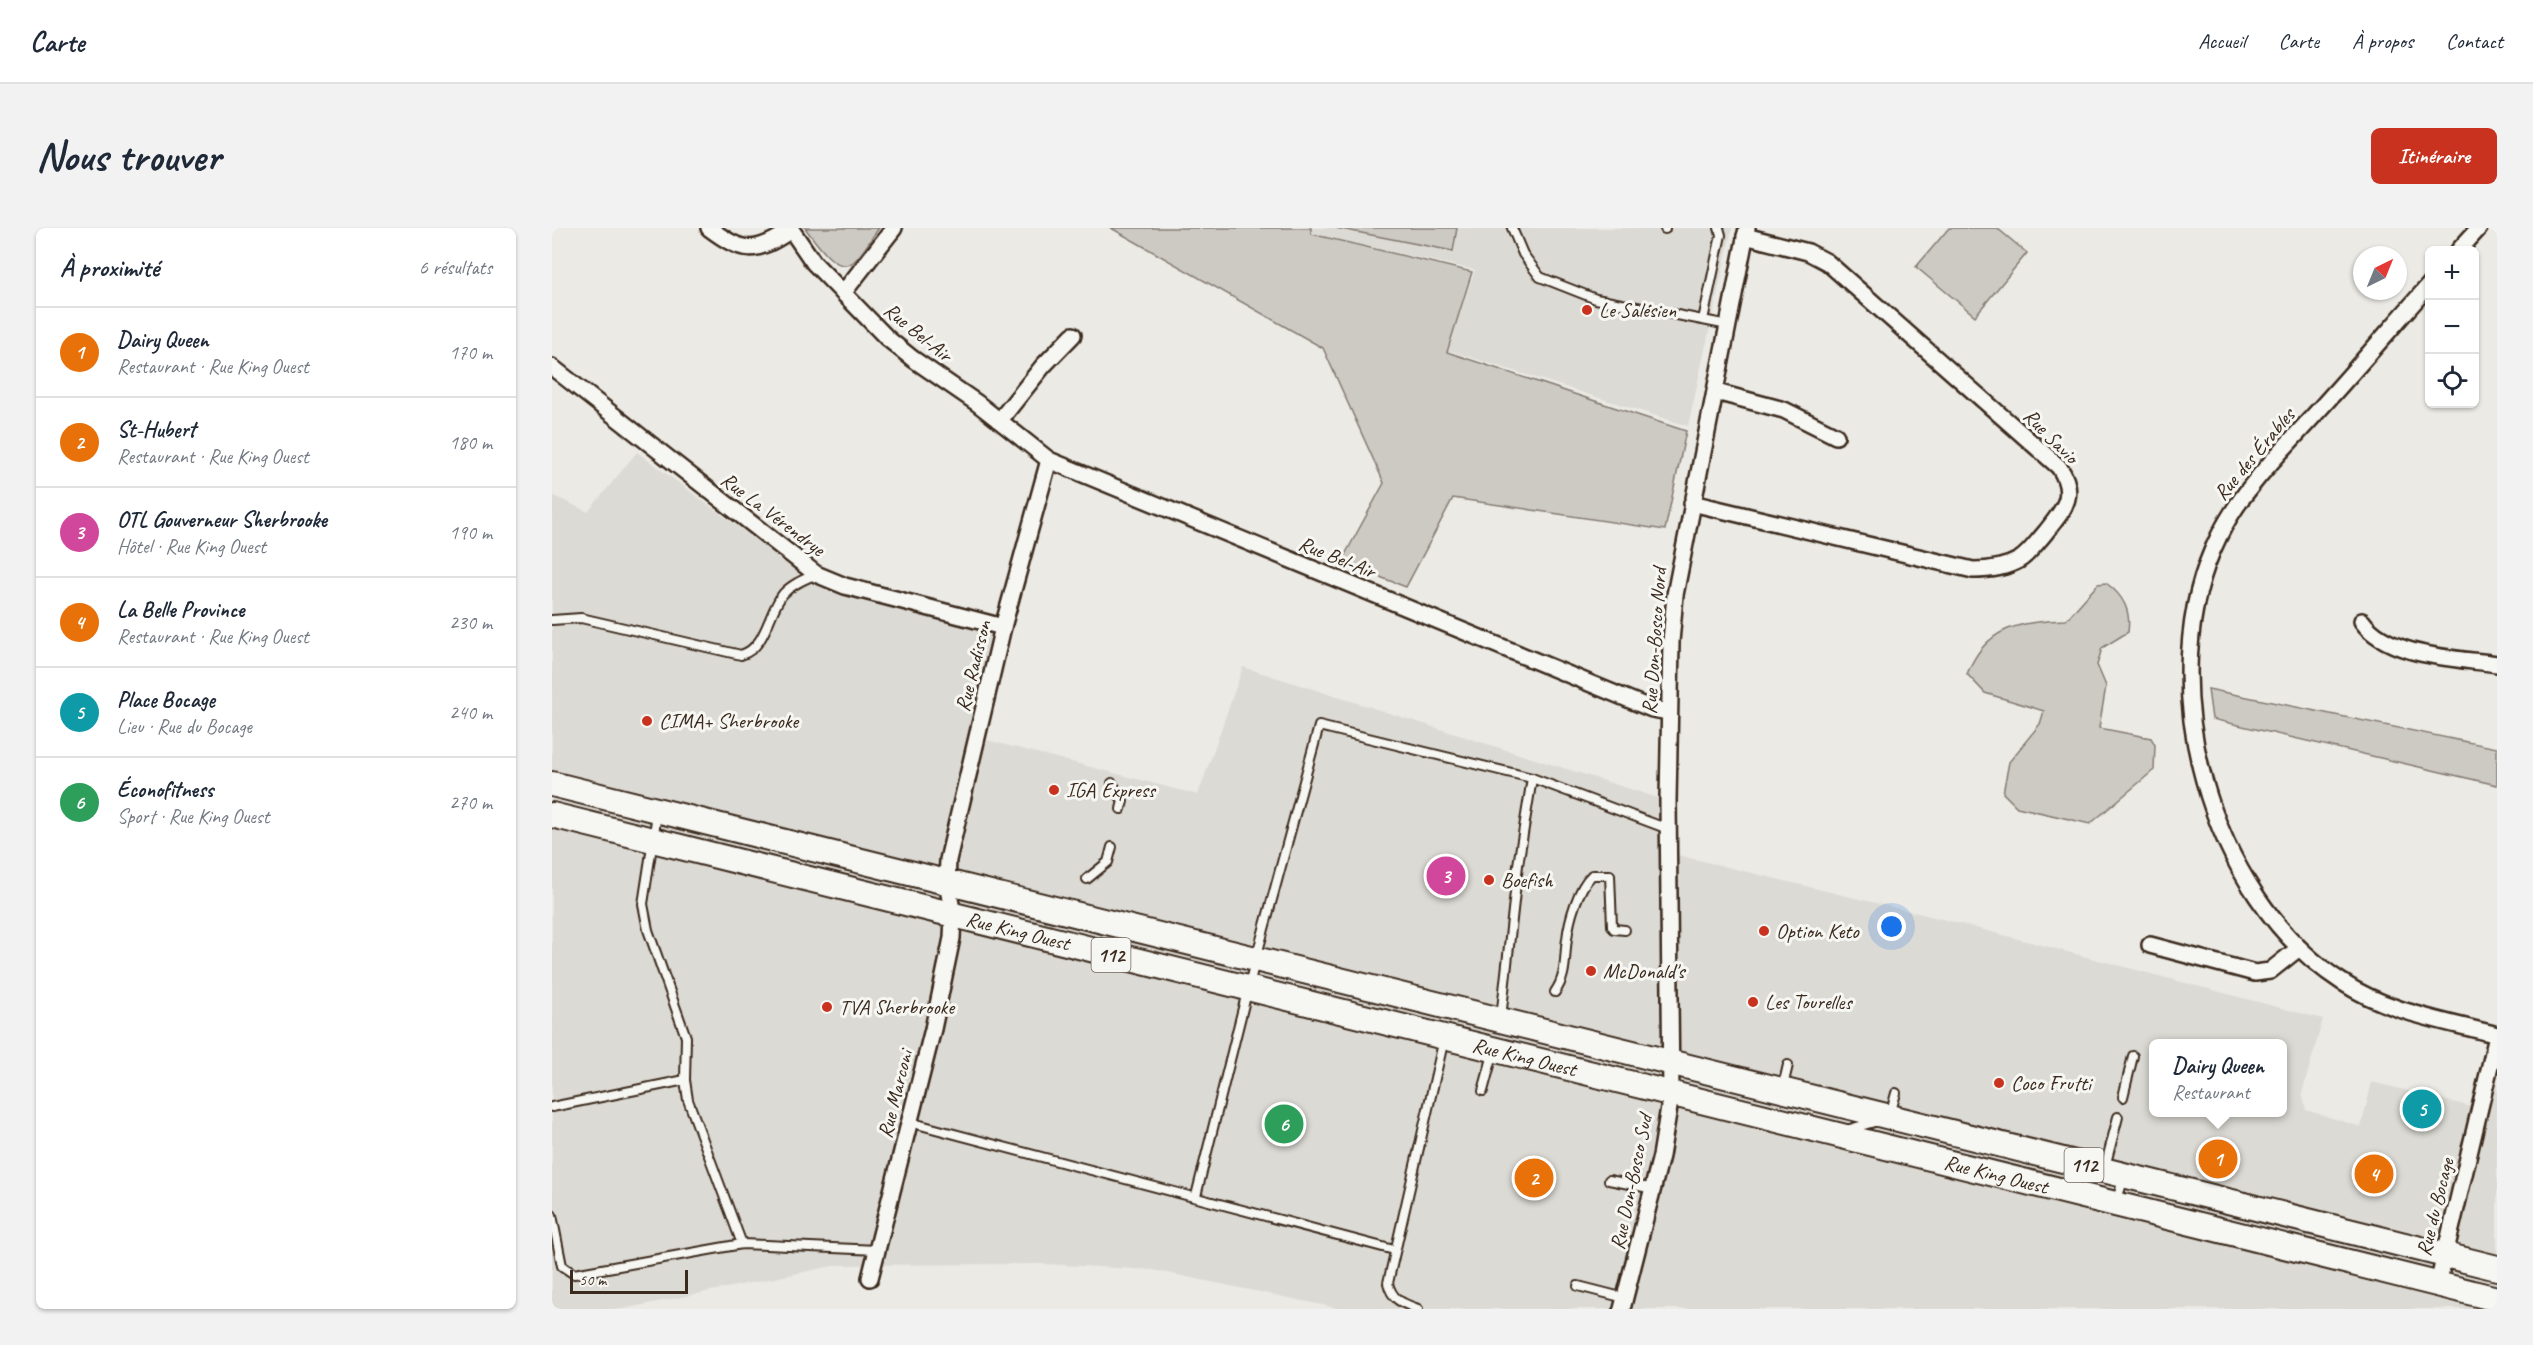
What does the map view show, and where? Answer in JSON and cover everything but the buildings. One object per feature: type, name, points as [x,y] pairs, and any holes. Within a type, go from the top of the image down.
[{"type":"main road","name":"Rue King Ouest","points":[[552,784],[2497,1268]]},
{"type":"main road","name":"Rue King Ouest","points":[[552,815],[1494,1049],[1830,1135],[2497,1299]]},
{"type":"street","name":"Rue Bel-Air","points":[[710,228],[735,246],[746,249],[771,243],[790,229],[814,263],[843,294],[913,359],[1000,420],[1049,460],[1652,709],[1669,712]]},
{"type":"street","points":[[843,294],[894,228]]},
{"type":"street","points":[[2463,246],[2479,228]]},
{"type":"street","name":"Rue Don-Bosco Nord","points":[[1671,1063],[1669,712],[1675,595],[1746,232]]},
{"type":"street","name":"Rue Savio","points":[[1692,503],[1973,570],[2004,567],[2020,560],[2064,510],[2068,496],[2068,480],[2059,467],[1827,262],[1808,252],[1746,232]]},
{"type":"street","name":"Rue des Érables","points":[[2425,290],[2246,493],[2218,537],[2199,591],[2189,662],[2191,723],[2196,751],[2217,817],[2233,854],[2266,908],[2299,948],[2342,982],[2368,997],[2497,1035]]},
{"type":"street","points":[[1000,420],[1043,366],[1072,335]]},
{"type":"street","name":"Rue La Vérendrye","points":[[552,367],[816,574],[845,586],[1004,627]]},
{"type":"street","points":[[1716,392],[1784,410],[1836,436]]},
{"type":"street","name":"Rue Radisson","points":[[947,883],[948,860],[1004,627],[1049,460]]},
{"type":"street","points":[[2362,621],[2377,639],[2399,648],[2497,664]]},
{"type":"street","name":"Rue Marconi","points":[[870,1278],[933,1029],[952,938],[953,915],[947,883]]},
{"type":"street","points":[[2150,945],[2255,973],[2270,971],[2299,948]]},
{"type":"street","name":"Rue du Bocage","points":[[2438,1284],[2497,1035]]},
{"type":"street","name":"Rue Don-Bosco Sud","points":[[1624,1303],[1654,1189],[1671,1095],[1671,1063]]},
{"type":"lane","points":[[1512,228],[1523,254],[1540,278],[1596,299],[1728,325]]},
{"type":"lane","points":[[1703,320],[1721,235],[1719,228]]},
{"type":"lane","points":[[552,620],[581,618],[741,655],[747,653],[759,640],[785,592],[816,574]]},
{"type":"lane","points":[[1196,1196],[1248,988],[1319,726],[1532,778],[1668,830]]},
{"type":"lane","points":[[1501,1021],[1518,865],[1532,778]]},
{"type":"lane","points":[[1112,783],[1123,801],[1121,809]]},
{"type":"lane","points":[[658,810],[651,840],[644,904],[648,930],[686,1037],[685,1080],[699,1131],[742,1244]]},
{"type":"lane","points":[[1088,879],[1108,862],[1112,847]]},
{"type":"lane","points":[[1555,992],[1564,979],[1568,933],[1583,884],[1592,874],[1610,875],[1612,926],[1614,929],[1625,930]]},
{"type":"lane","points":[[1418,1309],[1398,1302],[1391,1294],[1388,1282],[1445,1037]]},
{"type":"lane","points":[[1484,1091],[1494,1049]]},
{"type":"lane","points":[[2123,1097],[2133,1056]]},
{"type":"lane","points":[[1782,1091],[1788,1065]]},
{"type":"lane","points":[[552,1107],[685,1080]]},
{"type":"lane","points":[[1830,1135],[1889,1118],[1896,1093]]},
{"type":"lane","points":[[2115,1205],[2114,1173],[2118,1116]]},
{"type":"lane","points":[[909,1122],[1394,1250]]},
{"type":"lane","points":[[1609,1180],[1654,1189]]},
{"type":"lane","points":[[552,1215],[562,1266],[574,1274],[742,1244],[877,1250]]},
{"type":"lane","points":[[1578,1286],[1624,1303]]},
{"type":"shaded area","points":[[805,228],[879,228],[859,256],[852,263],[845,265],[832,260]]},
{"type":"shaded area","points":[[1111,228],[1311,228],[1311,234],[1472,272],[1447,352],[1686,431],[1665,530],[1453,498],[1406,587],[1341,562],[1384,483],[1323,348]]},
{"type":"shaded area","name":"Le Salésien","points":[[1311,228],[1732,228],[1688,426],[1447,350],[1475,270],[1310,234]]},
{"type":"shaded area","points":[[1336,228],[1457,228],[1453,251]]},
{"type":"shaded area","points":[[1949,228],[1997,228],[2027,253],[1975,316],[1916,267]]},
{"type":"shaded area","points":[[637,452],[817,585],[852,598],[1005,637],[979,738],[1198,795],[1243,667],[1668,801],[1669,853],[1942,919],[2323,1019],[2302,1093],[2306,1110],[2361,1127],[2372,1082],[2480,1109],[2497,1036],[2497,1309],[1342,1309],[1153,1270],[1045,1264],[838,1265],[623,1309],[552,1309],[552,495],[588,512]]},
{"type":"shaded area","points":[[2106,583],[2125,604],[2129,624],[2128,632],[2102,648],[2097,665],[2106,686],[2099,728],[2151,738],[2155,745],[2154,770],[2090,824],[2017,807],[2003,793],[2009,762],[2040,724],[2044,711],[1985,693],[1967,674],[1975,658],[1995,636],[2019,625],[2066,620],[2098,584]]},
{"type":"shaded area","points":[[2208,689],[2497,748],[2497,785],[2212,719]]},
{"type":"place","name":"Le Salésien","points":[[1587,310]]},
{"type":"place","name":"CIMA+ Sherbrooke","points":[[647,721]]},
{"type":"place","name":"IGA Express","points":[[1054,790]]},
{"type":"place","name":"OTL Gouverneur Sherbrooke","points":[[1446,876]]},
{"type":"place","name":"Boefish","points":[[1489,880]]},
{"type":"place","name":"Option Keto","points":[[1764,931]]},
{"type":"place","name":"McDonald's","points":[[1591,971]]},
{"type":"place","name":"Les Tourelles","points":[[1753,1002]]},
{"type":"place","name":"TVA Sherbrooke","points":[[827,1007]]},
{"type":"place","name":"Coco Frutti","points":[[1999,1083]]},
{"type":"place","name":"Place Bocage","points":[[2422,1109]]},
{"type":"place","name":"Éconofitness","points":[[1284,1124]]},
{"type":"place","name":"Dairy Queen","points":[[2218,1159]]},
{"type":"place","name":"La Belle Province","points":[[2374,1174]]},
{"type":"place","name":"St-Hubert","points":[[1534,1178]]}]
